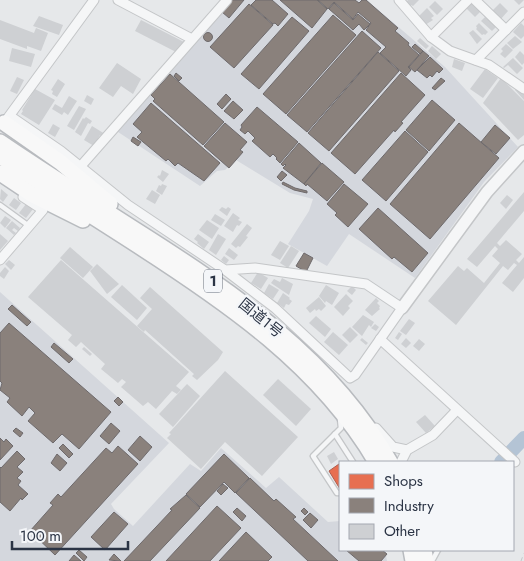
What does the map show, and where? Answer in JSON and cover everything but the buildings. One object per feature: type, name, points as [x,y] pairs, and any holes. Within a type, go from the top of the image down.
[{"type":"highway","name":"1","points":[[3,122],[60,162],[157,251]]},
{"type":"highway","name":"国道1号","points":[[0,142],[157,251],[257,329],[322,389],[358,434],[375,461]]},
{"type":"highway","name":"国道1号","points":[[0,156],[157,251],[213,281],[264,319],[311,361],[351,404],[389,461]]},
{"type":"highway","name":"1","points":[[0,173],[33,195],[157,251]]},
{"type":"street","points":[[94,0],[3,122],[60,151],[128,205],[225,270],[281,314],[350,378],[487,192],[524,151]]},
{"type":"street","points":[[118,0],[192,39]]},
{"type":"street","points":[[80,167],[227,0]]},
{"type":"street","points":[[399,0],[431,38],[450,51],[489,65],[523,86]]},
{"type":"street","points":[[431,38],[468,0]]},
{"type":"street","points":[[475,0],[506,30]]},
{"type":"street","points":[[476,60],[523,15]]},
{"type":"street","points":[[0,181],[43,210],[0,260]]},
{"type":"street","points":[[225,270],[255,268],[366,284],[402,308]]},
{"type":"street","points":[[380,339],[513,459]]},
{"type":"street","points":[[351,404],[373,424],[393,447],[407,450]]},
{"type":"street","points":[[402,461],[407,450],[433,435],[457,410]]},
{"type":"lane","points":[[0,205],[29,226]]},
{"type":"lane","points":[[322,389],[342,422],[342,428],[313,456],[339,493]]},
{"type":"lane","points":[[335,434],[352,461]]},
{"type":"path","points":[[521,561],[524,553]]},
{"type":"shaded area","points":[[230,0],[367,0],[445,67],[518,147],[484,182],[415,278],[349,234],[327,266],[288,244],[309,211],[313,199],[290,193],[236,160],[225,170],[217,171],[200,186],[115,130]]},
{"type":"shaded area","points":[[0,292],[169,443],[111,504],[133,526],[190,464],[201,471],[221,448],[266,488],[279,477],[328,522],[339,521],[339,551],[385,551],[387,561],[0,561]]},
{"type":"waterway","points":[[502,461],[524,438]]}]
